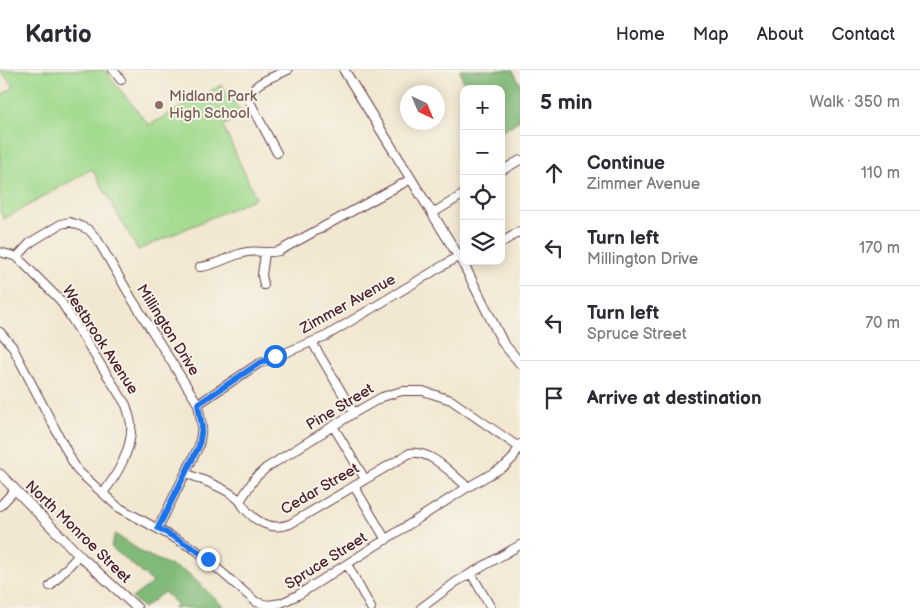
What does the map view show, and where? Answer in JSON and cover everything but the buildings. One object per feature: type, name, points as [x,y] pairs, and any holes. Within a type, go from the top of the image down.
[{"type":"main road","points":[[344,70],[459,256]]},
{"type":"main road","points":[[468,265],[496,330],[503,343],[520,363]]},
{"type":"main road","name":"North Monroe Street","points":[[0,474],[79,555],[137,608]]},
{"type":"street","points":[[113,70],[121,80]]},
{"type":"street","points":[[276,153],[250,102],[249,94],[255,87],[288,70]]},
{"type":"street","points":[[505,169],[520,160]]},
{"type":"street","points":[[200,267],[213,265],[243,252],[265,253],[279,251],[410,179]]},
{"type":"street","points":[[433,213],[460,196]]},
{"type":"street","name":"Millington Drive","points":[[17,257],[31,242],[61,224],[69,222],[89,230],[97,239],[198,404],[202,419],[199,446],[158,528]]},
{"type":"street","points":[[505,240],[520,231]]},
{"type":"street","name":"Westbrook Avenue","points":[[0,252],[17,257],[60,300],[126,405],[131,422],[128,446],[111,484],[103,493]]},
{"type":"street","points":[[264,285],[262,276],[265,253]]},
{"type":"street","name":"Zimmer Avenue","points":[[198,404],[258,364],[341,328],[459,256]]},
{"type":"street","name":"Spruce Street","points":[[0,332],[12,346],[78,470],[118,507],[196,550],[250,598],[262,604],[289,601],[468,487],[505,466],[514,458],[520,446]]},
{"type":"street","points":[[312,342],[354,412]]},
{"type":"street","name":"Pine Street","points":[[240,501],[255,478],[266,468],[354,412],[392,393],[413,390],[433,393],[456,403],[520,446]]},
{"type":"street","points":[[333,426],[366,480]]},
{"type":"street","name":"Cedar Street","points":[[186,473],[226,492],[240,501],[260,522],[279,527],[290,524],[366,480],[404,455],[415,452],[424,453],[431,457],[468,487]]},
{"type":"street","points":[[354,486],[386,540]]},
{"type":"street","points":[[0,506],[15,490]]},
{"type":"street","points":[[421,608],[456,582],[472,575],[520,545]]},
{"type":"street","points":[[50,586],[79,555]]},
{"type":"street","points":[[347,564],[371,608]]},
{"type":"street","points":[[472,575],[491,608]]},
{"type":"green space","points":[[0,70],[104,70],[149,125],[221,85],[243,114],[223,126],[256,198],[138,250],[92,169],[4,219],[0,212],[0,96],[14,87]]},
{"type":"green space","points":[[460,70],[513,70],[520,84],[520,120],[505,129],[505,85],[464,85]]},
{"type":"green space","points":[[115,534],[145,554],[188,573],[225,608],[174,608],[177,604],[164,592],[144,608],[132,598],[153,582],[111,547]]},
{"type":"place","name":"Midland Park High School","points":[[159,105]]},
{"type":"route","points":[[208,559],[158,528],[199,446],[202,419],[198,404],[258,364],[275,356]]}]
